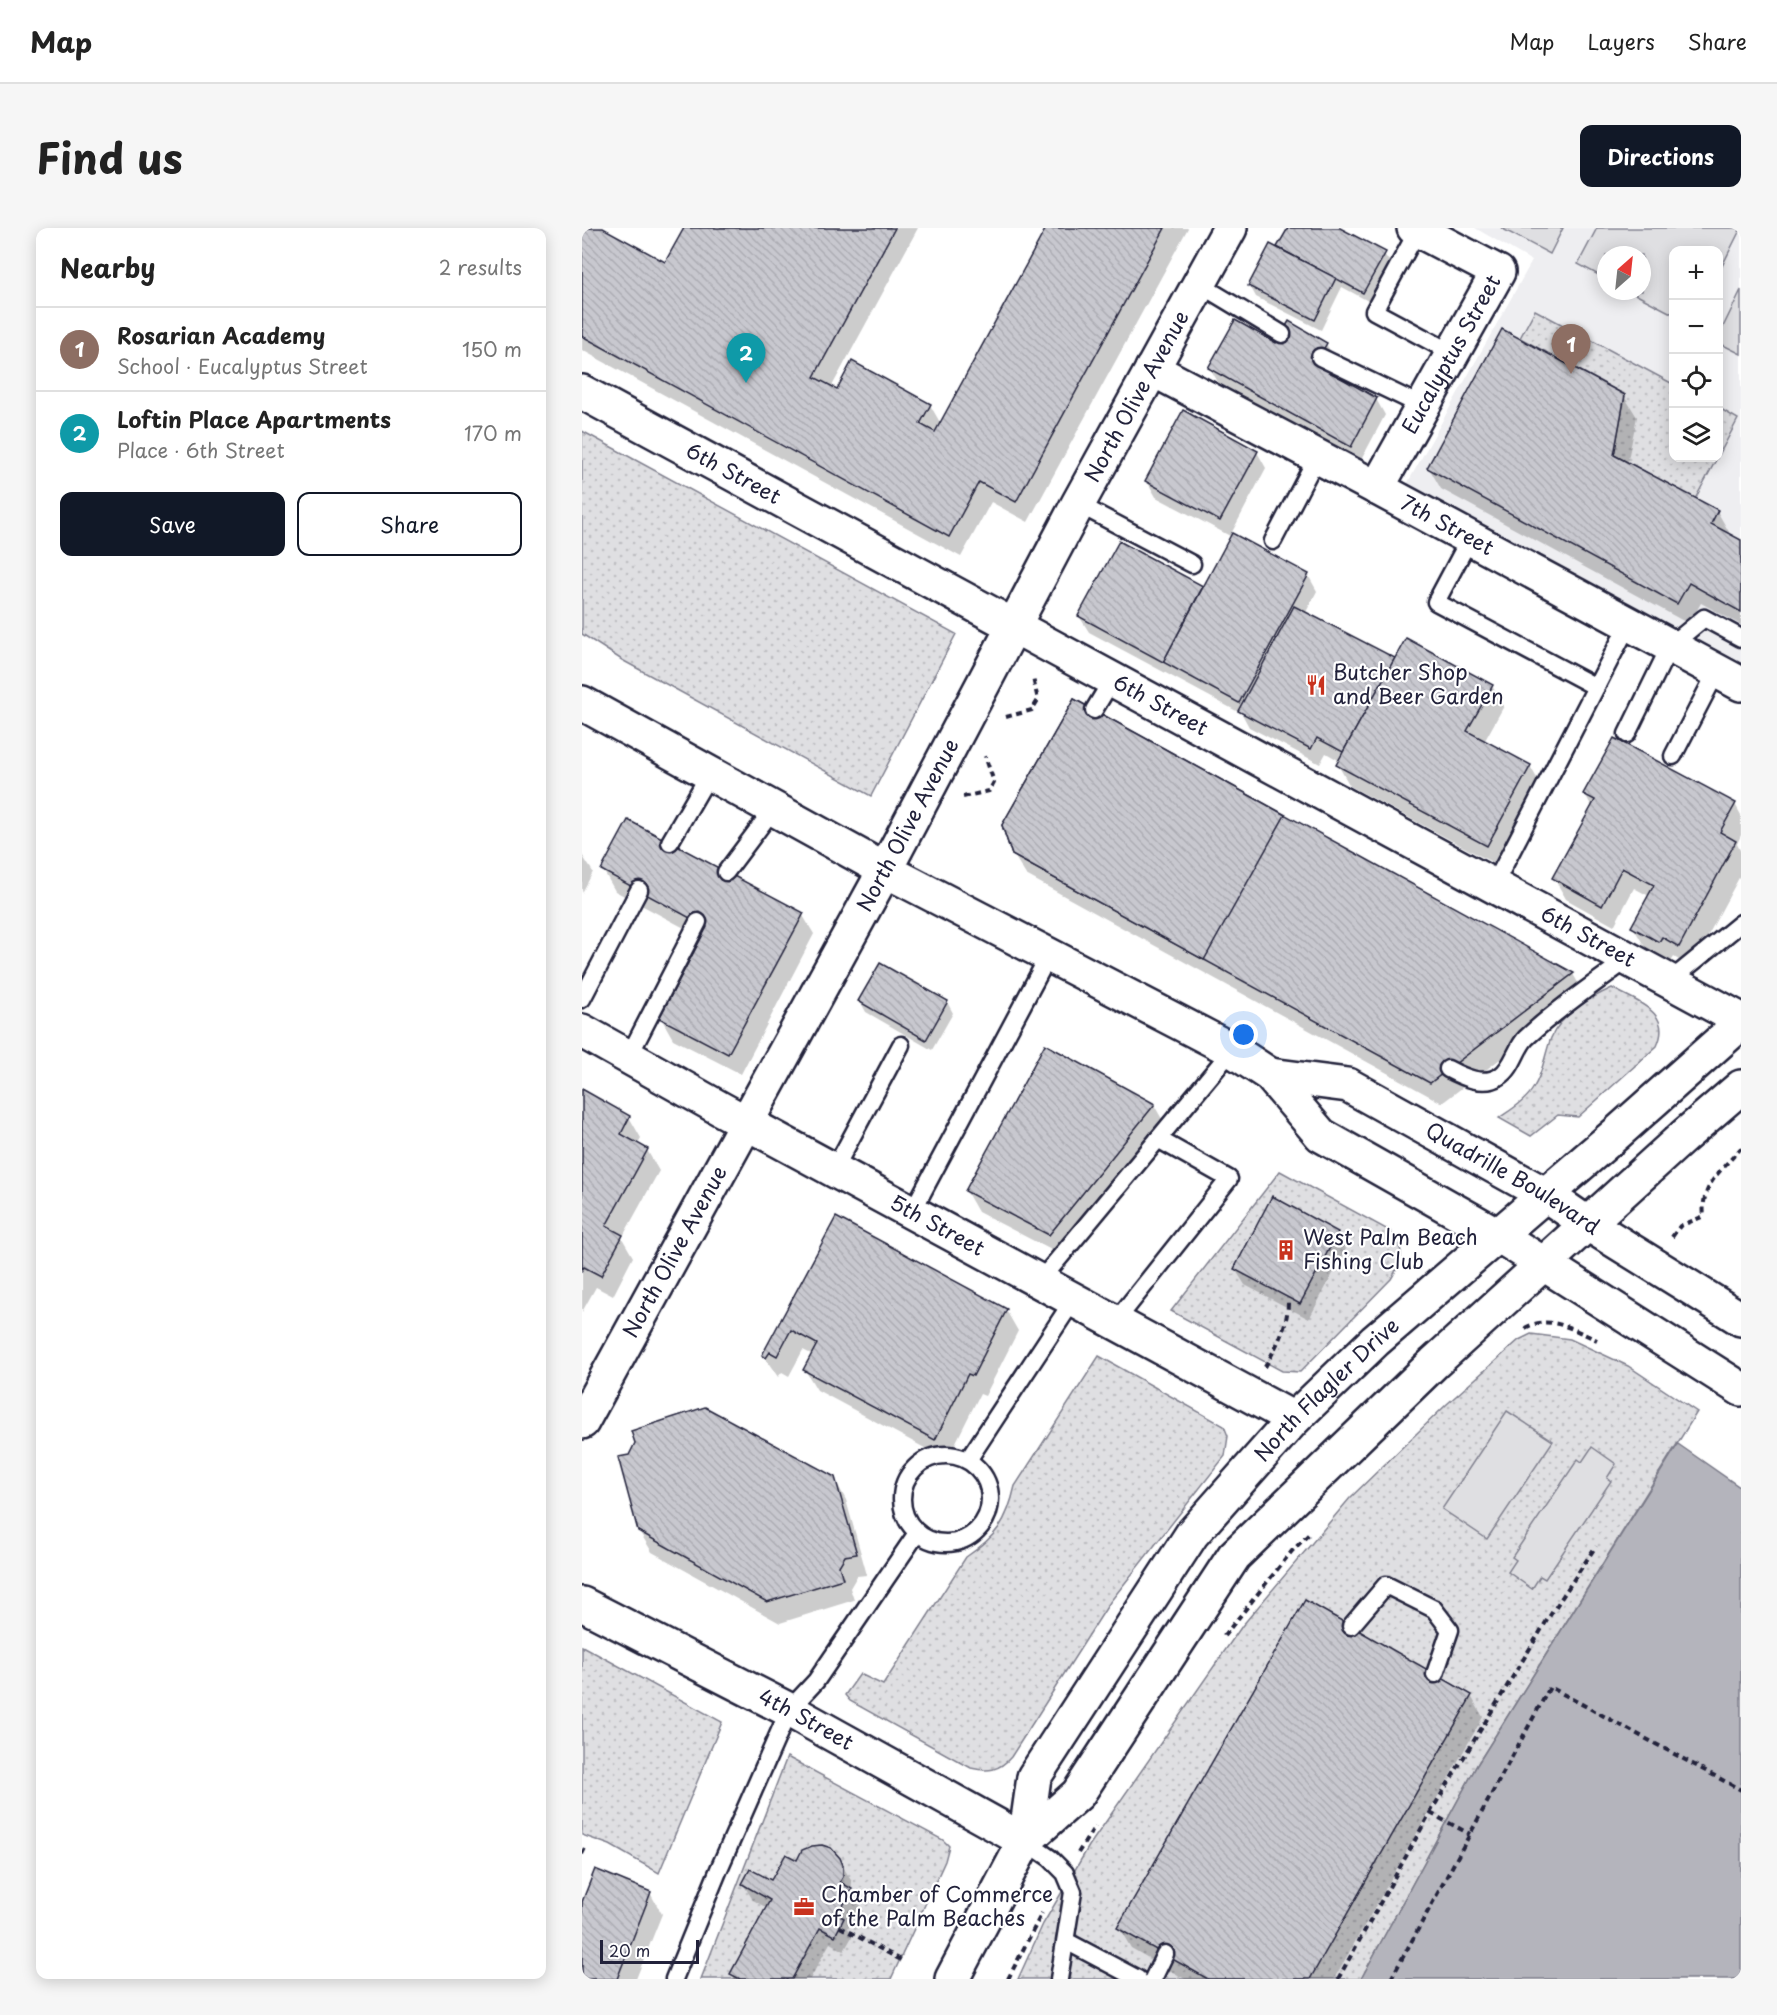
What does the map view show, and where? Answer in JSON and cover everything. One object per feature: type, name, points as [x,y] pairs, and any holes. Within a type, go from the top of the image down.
[{"type":"street","name":"North Olive Avenue","points":[[582,1422],[885,870],[1078,504],[1230,228]]},
{"type":"street","name":"Eucalyptus Street","points":[[1377,488],[1498,272],[1428,231]]},
{"type":"street","name":"7th Street","points":[[1152,369],[1729,677]]},
{"type":"street","name":"6th Street","points":[[582,392],[1493,887],[1628,958],[1741,1022]]},
{"type":"street","points":[[582,703],[885,870],[1232,1050],[1270,1075],[1321,1135],[1498,1235],[1741,1389]]},
{"type":"street","name":"North Flagler Drive","points":[[952,1979],[1025,1841],[1034,1777],[1191,1534],[1294,1419],[1375,1341],[1546,1195],[1741,1022]]},
{"type":"street","name":"5th Street","points":[[582,1031],[1294,1419]]},
{"type":"street","name":"Quadrille Boulevard","points":[[1270,1075],[1348,1085],[1546,1195],[1588,1224],[1741,1319]]},
{"type":"street","name":"North Flagler Drive","points":[[1025,1841],[1078,1794],[1234,1556],[1392,1402],[1741,1087]]},
{"type":"street","name":"4th Street","points":[[582,1604],[789,1710],[1025,1841]]},
{"type":"lane","points":[[1428,231],[1374,311],[1452,353]]},
{"type":"lane","points":[[1199,284],[1282,334]]},
{"type":"lane","points":[[1320,357],[1422,406]]},
{"type":"lane","points":[[1273,541],[1317,457]]},
{"type":"lane","points":[[1078,504],[1192,564]]},
{"type":"lane","points":[[1470,538],[1436,602],[1596,687]]},
{"type":"lane","points":[[1627,734],[1670,646],[1704,618],[1741,638]]},
{"type":"lane","points":[[1493,887],[1629,624]]},
{"type":"lane","points":[[1673,756],[1729,677]]},
{"type":"lane","points":[[1094,710],[1112,680]]},
{"type":"lane","points":[[670,842],[710,773]]},
{"type":"lane","points":[[726,872],[774,808]]},
{"type":"lane","points":[[582,999],[639,890]]},
{"type":"lane","points":[[629,1056],[698,922]]},
{"type":"lane","points":[[1670,981],[1741,923]]},
{"type":"lane","points":[[912,1212],[1049,955]]},
{"type":"lane","points":[[1448,1069],[1464,1078],[1483,1081],[1500,1076],[1512,1061],[1521,1043],[1535,1029],[1628,958]]},
{"type":"lane","points":[[834,1170],[901,1045]]},
{"type":"lane","points":[[1040,1281],[1232,1050]]},
{"type":"lane","points":[[1114,1322],[1229,1179],[1158,1139]]},
{"type":"lane","points":[[968,1460],[1074,1299]]},
{"type":"lane","points":[[950,1454],[968,1460],[981,1471],[988,1485],[991,1501],[987,1517],[978,1531],[964,1540],[948,1544],[932,1541],[917,1533],[906,1518],[901,1500],[904,1482],[915,1466],[931,1456],[950,1454]]},
{"type":"lane","points":[[674,1979],[719,1869],[789,1710],[816,1681],[917,1533]]},
{"type":"lane","points":[[1351,1626],[1386,1585],[1434,1609],[1450,1630],[1435,1674]]},
{"type":"lane","points":[[1025,1841],[1050,1858],[1065,1873],[1073,1892],[1059,1979]]},
{"type":"lane","points":[[1066,1941],[1138,1979]]},
{"type":"lane","points":[[1153,1979],[1164,1954]]},
{"type":"path","points":[[1006,717],[1032,710],[1038,700],[1033,678]]},
{"type":"path","points":[[963,797],[989,791],[994,782],[985,756]]},
{"type":"path","points":[[1680,1226],[1704,1216],[1704,1195],[1719,1172],[1741,1148]]},
{"type":"path","points":[[1264,1371],[1281,1338],[1286,1322],[1288,1298]]},
{"type":"path","points":[[1521,1331],[1532,1325],[1549,1322],[1562,1325],[1604,1343]]},
{"type":"path","points":[[1218,1644],[1292,1551],[1316,1527]]},
{"type":"path","points":[[1338,1979],[1430,1813],[1549,1617],[1596,1546]]},
{"type":"path","points":[[1391,1979],[1550,1687],[1741,1790]]},
{"type":"path","points":[[1430,1813],[1470,1834]]},
{"type":"path","points":[[1087,1838],[1100,1819]]},
{"type":"path","points":[[582,1854],[586,1846]]},
{"type":"path","points":[[1008,1979],[1047,1905]]},
{"type":"path","points":[[840,1927],[903,1961]]},
{"type":"shaded area","points":[[1475,228],[1741,228],[1741,662],[1407,484],[1532,261]]},
{"type":"shaded area","points":[[1501,228],[1563,228],[1550,254]]},
{"type":"shaded area","points":[[1597,228],[1741,228],[1723,264],[1723,246],[1669,246],[1669,312],[1646,300],[1651,300],[1651,246],[1597,246],[1597,274],[1578,264]]},
{"type":"shaded area","points":[[1741,290],[1741,354],[1723,345],[1723,327]]},
{"type":"shaded area","points":[[1535,310],[1669,382],[1669,462],[1715,462],[1695,499],[1614,455],[1625,395],[1520,338]]},
{"type":"shaded area","points":[[1723,410],[1738,419],[1723,447]]},
{"type":"shaded area","points":[[582,431],[956,634],[871,796],[622,660],[582,634]]},
{"type":"shaded area","points":[[1612,988],[1641,1004],[1656,1016],[1661,1034],[1657,1046],[1578,1117],[1558,1115],[1531,1136],[1499,1118],[1523,1101],[1531,1092],[1540,1076],[1551,1038],[1562,1021],[1586,1002]]},
{"type":"shaded area","points":[[1280,1171],[1390,1231],[1401,1250],[1401,1260],[1391,1279],[1300,1372],[1282,1371],[1171,1311]]},
{"type":"shaded area","points":[[1531,1334],[1570,1339],[1628,1366],[1697,1412],[1477,1765],[1361,1979],[1018,1979],[1043,1924],[1089,1846],[1242,1626],[1350,1498],[1447,1404],[1519,1340]]},
{"type":"shaded area","points":[[1099,1356],[1224,1426],[1228,1436],[1225,1456],[1110,1602],[1011,1757],[998,1768],[983,1770],[971,1768],[850,1701],[845,1695],[860,1674],[883,1685],[966,1557],[985,1543],[999,1528],[1012,1499],[1015,1486]]},
{"type":"shaded area","points":[[1507,1411],[1553,1441],[1487,1539],[1442,1509]]},
{"type":"shaded area","points":[[1678,1444],[1741,1488],[1741,1979],[1361,1979],[1477,1765]]},
{"type":"shaded area","points":[[1592,1447],[1616,1464],[1607,1478],[1611,1481],[1545,1579],[1540,1576],[1532,1589],[1508,1572],[1516,1560],[1512,1557],[1578,1459],[1582,1462]]},
{"type":"shaded area","points":[[582,1646],[722,1722],[659,1873],[610,1845],[582,1835]]},
{"type":"shaded area","points":[[787,1757],[943,1840],[949,1846],[945,1861],[891,1979],[701,1979]]},
{"type":"building","points":[[582,228],[603,228],[665,262],[684,228],[895,228],[814,377],[837,389],[852,361],[931,404],[920,424],[935,432],[1046,228],[1165,228],[1016,502],[979,482],[949,537],[582,336]]},
{"type":"building","points":[[1288,228],[1340,228],[1386,252],[1363,293],[1277,247]]},
{"type":"building","points":[[1270,244],[1336,278],[1315,320],[1248,286]]},
{"type":"building","points":[[1235,320],[1276,343],[1289,321],[1327,343],[1315,364],[1377,398],[1351,447],[1208,368]]},
{"type":"building","points":[[1502,329],[1625,395],[1614,455],[1718,510],[1711,524],[1741,540],[1741,612],[1689,583],[1677,604],[1427,468]]},
{"type":"building","points":[[1183,410],[1258,451],[1220,521],[1145,481]]},
{"type":"building","points":[[1232,533],[1309,574],[1239,703],[1163,662]]},
{"type":"building","points":[[1119,541],[1203,586],[1163,662],[1078,616]]},
{"type":"building","name":"Butcher Shop and Beer Garden","points":[[1294,606],[1395,658],[1343,752],[1317,738],[1311,749],[1238,711]]},
{"type":"building","points":[[1406,638],[1493,685],[1467,731],[1531,765],[1487,846],[1336,765]]},
{"type":"building","points":[[1074,699],[1574,973],[1430,1083],[1012,855],[1002,825]]},
{"type":"building","points":[[1074,699],[1285,815],[1204,960],[1012,855],[1002,825]]},
{"type":"building","points":[[1614,738],[1736,803],[1720,832],[1736,841],[1679,947],[1662,937],[1659,942],[1631,927],[1654,885],[1622,868],[1602,906],[1552,878],[1595,800],[1583,794]]},
{"type":"building","points":[[628,820],[804,913],[728,1054],[659,1018],[707,927],[601,870]]},
{"type":"building","points":[[880,963],[948,1001],[926,1040],[858,1001]]},
{"type":"building","points":[[1045,1044],[1155,1104],[1049,1235],[965,1191]]},
{"type":"building","points":[[582,1089],[630,1116],[621,1134],[648,1149],[606,1226],[623,1235],[601,1276],[584,1267],[582,1270]]},
{"type":"building","name":"West Palm Beach Fishing Club","points":[[1272,1196],[1338,1232],[1300,1304],[1234,1269]]},
{"type":"building","points":[[836,1217],[1007,1309],[973,1376],[968,1374],[935,1440],[803,1370],[817,1344],[791,1330],[777,1356],[770,1352],[766,1358],[762,1355]]},
{"type":"building","points":[[705,1407],[835,1477],[857,1554],[845,1556],[839,1566],[843,1579],[767,1602],[638,1531],[618,1457],[629,1455],[635,1443],[631,1431]]},
{"type":"building","points":[[1305,1600],[1472,1695],[1310,1979],[1208,1979],[1117,1928]]},
{"type":"building","name":"Chamber of Commerce of the Palm Beaches","points":[[822,1845],[831,1848],[840,1858],[843,1865],[843,1877],[840,1882],[852,1889],[838,1915],[844,1918],[835,1936],[820,1928],[792,1979],[740,1979],[730,1974],[770,1900],[742,1884],[750,1869],[771,1880],[786,1854],[797,1860],[802,1850]]},
{"type":"building","points":[[595,1869],[651,1892],[617,1979],[582,1979],[582,1902]]},
{"type":"place","name":"Rosarian Academy","points":[[1571,374]]},
{"type":"place","name":"Loftin Place Apartments","points":[[746,383]]},
{"type":"place","name":"Butcher Shop and Beer Garden","points":[[1316,685]]},
{"type":"place","name":"West Palm Beach Fishing Club","points":[[1286,1250]]},
{"type":"place","name":"Chamber of Commerce of the Palm Beaches","points":[[804,1907]]}]
